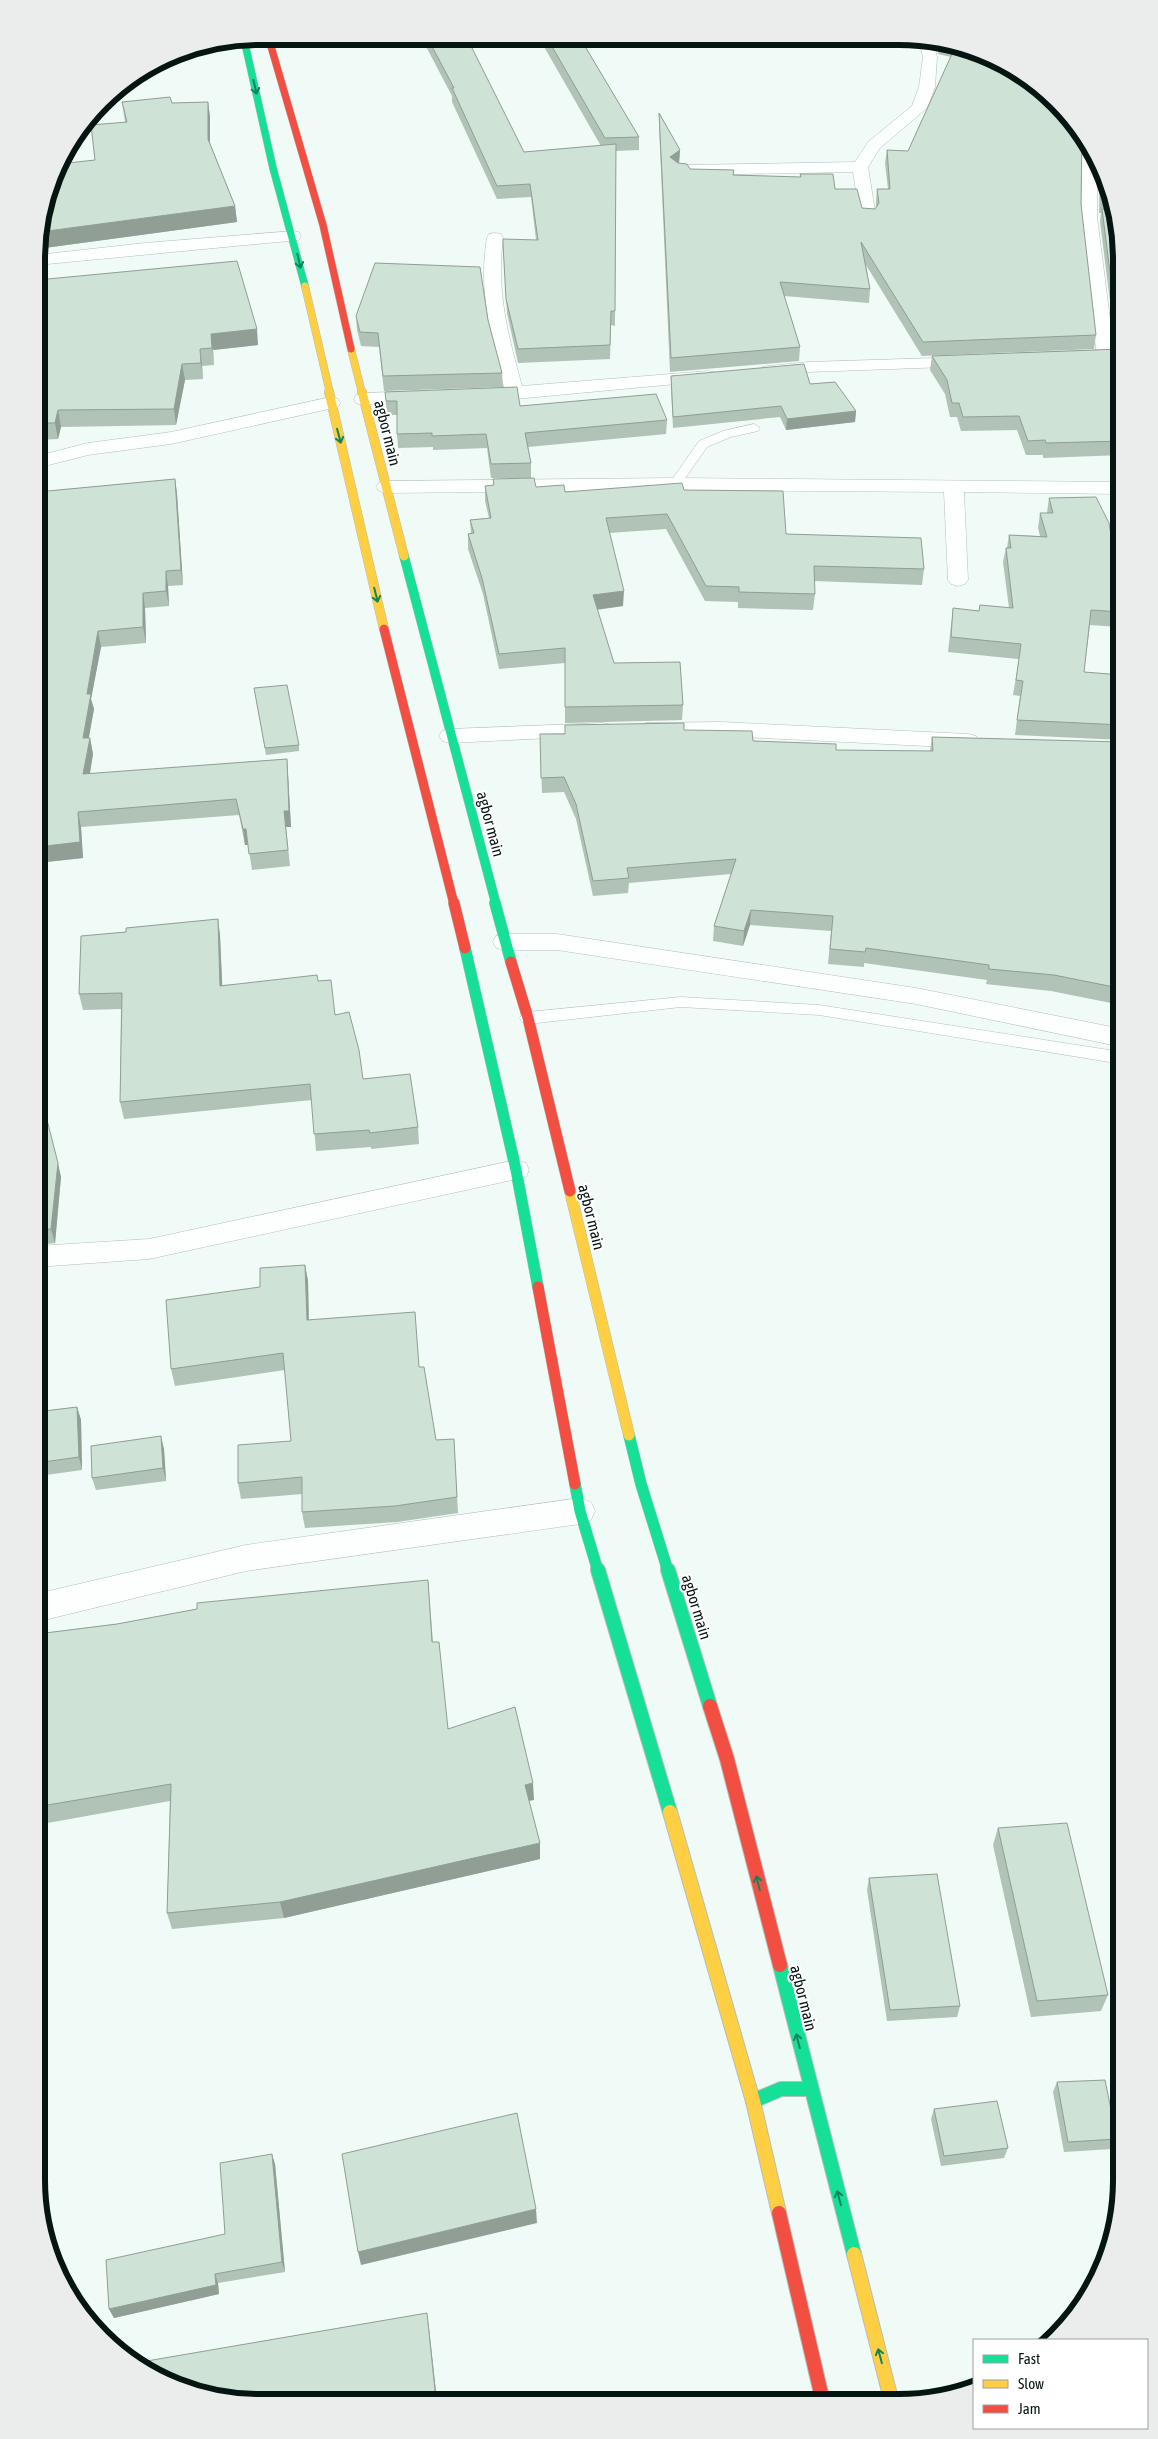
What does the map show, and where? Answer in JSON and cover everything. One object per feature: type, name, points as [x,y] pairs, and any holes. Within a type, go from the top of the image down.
[{"type":"main road","points":[[245,45],[273,168],[293,236],[331,403],[376,572],[404,713],[456,908],[516,1170],[580,1511],[654,1756],[753,2101],[821,2394]]},
{"type":"main road","name":"agbor main","points":[[270,45],[322,225],[363,399],[450,736],[505,942],[528,1018],[641,1484],[727,1759],[890,2394]]},
{"type":"main road","points":[[394,570],[407,570]]},
{"type":"main road","points":[[753,2101],[769,2092],[782,2088],[792,2086],[810,2089]]},
{"type":"street","points":[[868,216],[860,167],[874,145],[919,108],[927,87],[930,58],[928,47]]},
{"type":"street","points":[[1091,164],[1094,217],[1113,350]]},
{"type":"street","points":[[679,170],[860,167]]},
{"type":"street","points":[[45,259],[145,248],[293,236]]},
{"type":"street","points":[[495,238],[492,258],[493,312],[515,393]]},
{"type":"street","points":[[1086,358],[1113,357]]},
{"type":"street","points":[[750,372],[809,367],[987,361]]},
{"type":"street","points":[[466,396],[721,375]]},
{"type":"street","points":[[363,399],[438,397]]},
{"type":"street","points":[[45,460],[88,449],[171,438],[331,403]]},
{"type":"street","points":[[386,487],[675,484],[1113,488]]},
{"type":"street","points":[[954,486],[958,580]]},
{"type":"street","points":[[450,736],[600,730],[720,729],[989,742]]},
{"type":"street","points":[[505,942],[557,942],[916,996],[1113,1036]]},
{"type":"street","points":[[45,1256],[149,1249],[516,1170]]},
{"type":"street","points":[[45,1606],[246,1558],[580,1511]]},
{"type":"lane","points":[[675,484],[703,444],[726,434],[754,428]]},
{"type":"lane","points":[[528,1018],[681,1002],[819,1010],[1113,1057]]},
{"type":"building","points":[[431,45],[470,45],[524,152],[616,144],[615,311],[611,311],[610,345],[518,349],[506,299],[503,239],[538,240],[530,184],[497,186],[452,88],[454,88]]},
{"type":"building","points":[[551,45],[584,45],[639,137],[605,138]]},
{"type":"building","points":[[953,52],[994,67],[1018,81],[1040,98],[1060,118],[1082,148],[1081,204],[1096,335],[923,342],[861,242],[870,289],[780,282],[800,347],[671,358],[659,113],[680,150],[670,157],[678,163],[687,164],[690,169],[734,170],[733,175],[801,177],[800,174],[833,174],[835,189],[857,189],[862,208],[875,209],[879,203],[877,189],[890,189],[887,150],[908,151]]},
{"type":"building","points":[[170,97],[172,103],[208,102],[208,139],[235,206],[47,231],[52,203],[67,164],[95,160],[91,126],[127,122],[122,102]]},
{"type":"building","points":[[1101,188],[1105,200],[1101,200]]},
{"type":"building","points":[[1102,209],[1107,209],[1113,245],[1113,296]]},
{"type":"building","points":[[237,261],[257,329],[211,334],[212,348],[200,349],[201,363],[182,364],[174,409],[58,410],[55,423],[45,423],[45,279]]},
{"type":"building","points":[[375,263],[480,267],[488,320],[502,373],[383,376],[378,333],[360,332],[356,316]]},
{"type":"building","points":[[1113,349],[1113,441],[1046,443],[1045,440],[1028,441],[1019,416],[963,417],[959,403],[952,403],[947,380],[932,356]]},
{"type":"building","points":[[804,364],[810,384],[835,382],[856,411],[787,419],[781,406],[673,417],[671,376]]},
{"type":"building","points":[[517,387],[520,406],[656,394],[667,420],[525,433],[531,463],[491,464],[486,434],[432,436],[432,433],[397,434],[397,401],[386,401],[385,392]]},
{"type":"building","points":[[534,478],[536,487],[564,485],[565,492],[682,483],[684,490],[783,491],[786,534],[921,538],[924,569],[814,566],[815,594],[739,592],[739,587],[706,586],[667,514],[606,518],[624,591],[593,595],[614,663],[680,662],[683,705],[565,707],[565,648],[499,654],[482,578],[468,534],[474,533],[470,520],[491,518],[485,486],[494,485],[493,479]]},
{"type":"building","points":[[175,479],[181,570],[166,571],[166,591],[143,593],[143,627],[98,631],[87,694],[91,694],[83,738],[90,738],[83,774],[287,759],[289,811],[284,811],[288,850],[249,854],[246,829],[243,829],[236,799],[78,812],[80,842],[45,846],[45,491]]},
{"type":"building","points":[[1096,497],[1109,523],[1113,548],[1113,611],[1091,610],[1084,672],[1113,674],[1113,725],[1017,720],[1023,681],[1016,680],[1021,644],[951,637],[953,608],[979,611],[980,605],[1013,608],[1006,548],[1011,548],[1009,535],[1047,537],[1040,513],[1053,513],[1049,498]]},
{"type":"building","points":[[287,685],[299,745],[265,748],[254,688]]},
{"type":"building","points":[[684,723],[684,730],[752,731],[753,741],[836,744],[836,750],[933,751],[932,737],[1113,742],[1113,987],[1054,975],[989,969],[989,965],[866,948],[865,952],[830,949],[833,916],[751,910],[744,931],[714,926],[736,859],[627,868],[629,878],[593,881],[576,804],[564,777],[541,778],[540,734],[565,734],[565,725]]},
{"type":"building","points":[[218,919],[220,986],[317,975],[318,981],[331,980],[335,1015],[349,1012],[359,1050],[363,1079],[410,1074],[418,1127],[370,1133],[369,1130],[314,1134],[310,1084],[120,1102],[122,993],[79,994],[81,936],[126,932],[126,928]]},
{"type":"building","points":[[45,1120],[47,1120],[58,1163],[51,1229],[45,1230]]},
{"type":"building","points":[[305,1265],[307,1320],[415,1312],[419,1367],[424,1367],[436,1440],[454,1439],[457,1497],[395,1506],[302,1512],[302,1477],[238,1483],[238,1445],[291,1441],[283,1353],[171,1369],[166,1300],[260,1287],[260,1268]]},
{"type":"building","points":[[77,1407],[79,1457],[45,1462],[45,1411]]},
{"type":"building","points":[[161,1436],[163,1468],[92,1478],[91,1446]]},
{"type":"building","points":[[428,1580],[432,1642],[439,1642],[448,1729],[515,1707],[533,1783],[525,1785],[540,1843],[280,1902],[167,1913],[171,1784],[45,1805],[45,1633],[117,1624],[197,1609],[197,1603]]},
{"type":"building","points":[[1067,1823],[1108,1995],[1037,2001],[998,1828]]},
{"type":"building","points":[[937,1874],[960,2006],[890,2010],[869,1878]]},
{"type":"building","points":[[1105,2080],[1113,2119],[1113,2139],[1068,2142],[1057,2082]]},
{"type":"building","points":[[997,2101],[1008,2148],[944,2156],[934,2109]]},
{"type":"building","points":[[517,2113],[536,2209],[358,2252],[342,2154]]},
{"type":"building","points":[[272,2154],[282,2262],[215,2274],[216,2285],[109,2309],[106,2260],[225,2234],[220,2163]]},
{"type":"building","points":[[427,2313],[435,2394],[245,2394],[217,2390],[190,2383],[164,2372],[145,2361]]},
{"type":"traffic: fast","points":[[245,45],[273,168],[293,236],[305,286]]},
{"type":"traffic: fast","points":[[404,556],[511,962]]},
{"type":"traffic: fast","points":[[465,948],[516,1170],[538,1287]]},
{"type":"traffic: fast","points":[[629,1435],[641,1484],[710,1706]]},
{"type":"traffic: fast","points":[[575,1484],[580,1511],[670,1812]]},
{"type":"traffic: fast","points":[[780,1965],[854,2254]]},
{"type":"traffic: fast","points":[[753,2101],[781,2089],[810,2089]]},
{"type":"traffic: slow","points":[[305,286],[384,629]]},
{"type":"traffic: slow","points":[[351,349],[404,556]]},
{"type":"traffic: slow","points":[[570,1191],[629,1435]]},
{"type":"traffic: slow","points":[[670,1812],[753,2101],[779,2213]]},
{"type":"traffic: slow","points":[[854,2254],[890,2394]]},
{"type":"traffic: jam","points":[[271,45],[323,225],[351,349]]},
{"type":"traffic: jam","points":[[384,629],[465,948]]},
{"type":"traffic: jam","points":[[511,962],[528,1018],[570,1191]]},
{"type":"traffic: jam","points":[[538,1287],[575,1484]]},
{"type":"traffic: jam","points":[[710,1706],[727,1759],[780,1965]]},
{"type":"traffic: jam","points":[[779,2213],[821,2394]]}]
